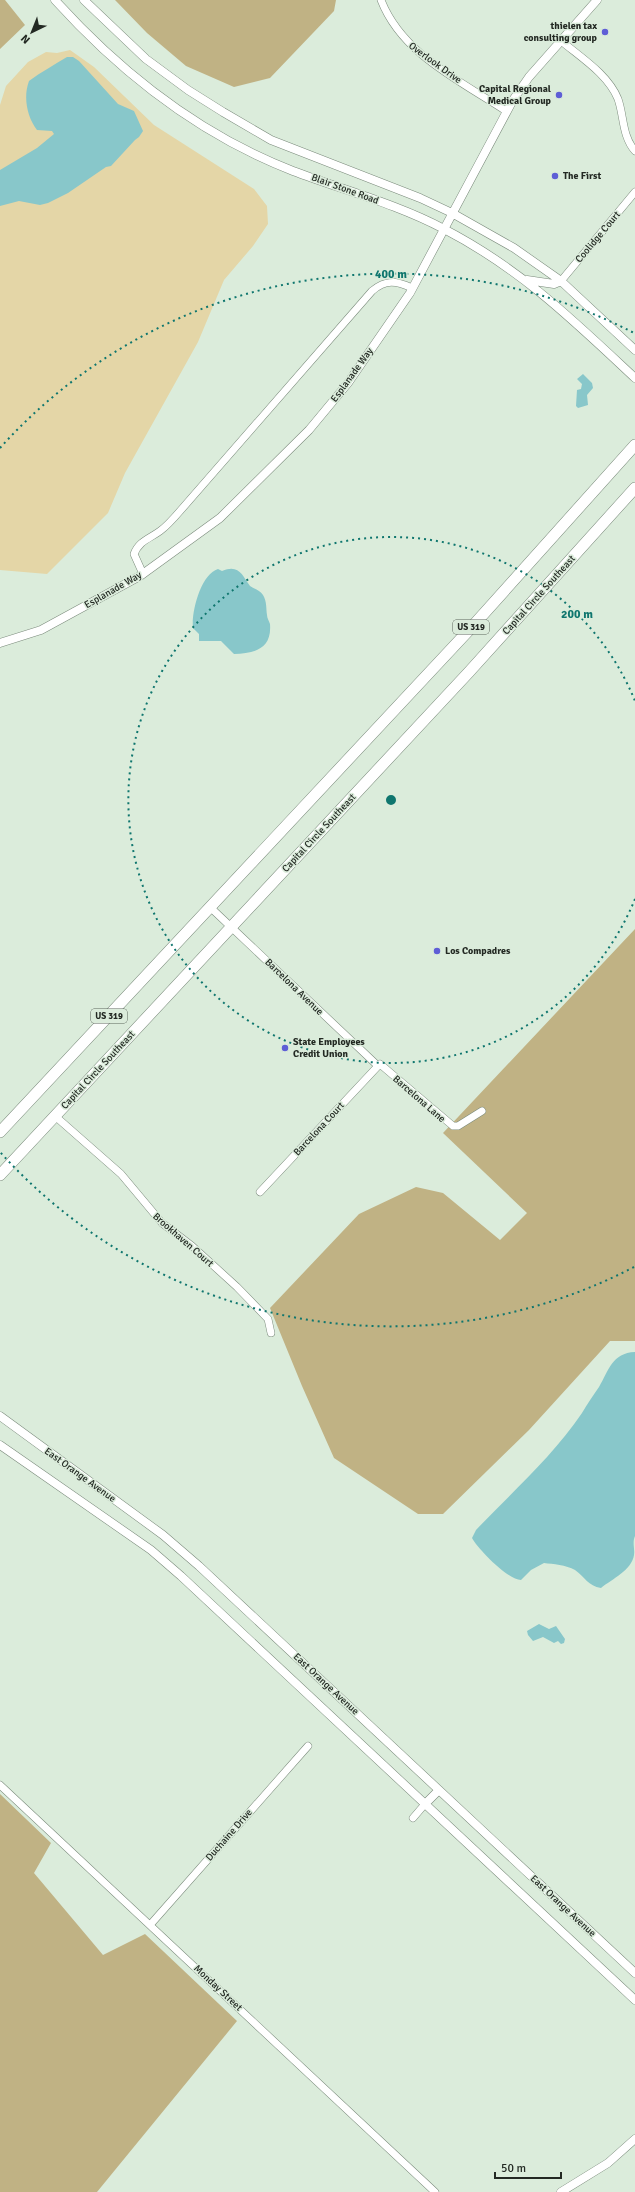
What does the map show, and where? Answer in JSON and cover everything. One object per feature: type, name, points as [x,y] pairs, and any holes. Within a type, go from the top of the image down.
[{"type":"main road","name":"US 319","points":[[0,1132],[211,908],[470,629],[635,445]]},
{"type":"main road","name":"Capital Circle Southeast","points":[[0,1175],[232,928],[469,672],[635,488]]},
{"type":"street","name":"Blair Stone Road","points":[[54,0],[86,34],[136,80],[205,128],[293,170],[329,182],[444,228],[482,250],[524,279],[564,311],[635,378]]},
{"type":"street","name":"Blair Stone Road","points":[[84,0],[146,59],[188,90],[270,140],[420,198],[452,213],[514,248],[561,281],[635,350]]},
{"type":"street","name":"Overlook Drive","points":[[380,0],[398,32],[407,42],[422,55],[506,111]]},
{"type":"street","name":"Esplanade Way","points":[[0,643],[41,630],[143,574],[220,518],[309,430],[348,383],[412,288],[506,111],[529,77],[560,40],[597,0]]},
{"type":"street","points":[[560,40],[602,76],[612,88],[618,100],[629,144],[635,151]]},
{"type":"street","name":"Coolidge Court","points":[[561,281],[635,192]]},
{"type":"street","points":[[524,279],[554,284],[561,281]]},
{"type":"street","points":[[143,574],[134,554],[137,547],[142,541],[160,531],[180,511],[372,291],[379,285],[391,281],[412,288]]},
{"type":"street","name":"Barcelona Avenue","points":[[211,908],[379,1065]]},
{"type":"street","name":"Barcelona Lane","points":[[379,1065],[453,1126],[458,1126],[482,1111]]},
{"type":"street","name":"Barcelona Court","points":[[260,1192],[379,1065]]},
{"type":"street","name":"Brookhaven Court","points":[[56,1116],[121,1174],[162,1223],[192,1246],[237,1287],[268,1319],[271,1334]]},
{"type":"street","name":"East Orange Avenue","points":[[0,1416],[163,1535],[199,1566],[635,1973]]},
{"type":"street","name":"East Orange Avenue","points":[[0,1445],[151,1550],[181,1576],[635,2000]]},
{"type":"street","name":"Duchaine Drive","points":[[150,1925],[308,1746]]},
{"type":"street","name":"Monday Street","points":[[0,1785],[435,2192]]},
{"type":"street","points":[[413,1818],[439,1790]]},
{"type":"street","points":[[561,2192],[608,2163],[635,2139]]},
{"type":"shaded area","points":[[0,0],[5,0],[25,25],[0,49]]},
{"type":"shaded area","points":[[115,0],[336,0],[334,11],[270,78],[234,87],[186,66],[147,33]]},
{"type":"shaded area","points":[[70,50],[94,67],[154,125],[254,189],[267,206],[268,224],[253,246],[224,280],[198,342],[125,473],[108,513],[47,574],[0,570],[0,105],[6,86],[28,62],[46,52],[57,53]]},
{"type":"shaded area","points":[[635,929],[635,1341],[610,1341],[529,1430],[443,1514],[418,1514],[334,1458],[270,1308],[359,1214],[416,1187],[443,1193],[500,1240],[527,1213],[443,1133]]},
{"type":"shaded area","points":[[0,1794],[51,1843],[34,1873],[103,1955],[145,1934],[237,2021],[97,2192],[0,2192]]},
{"type":"water","points":[[67,57],[73,57],[79,61],[118,104],[134,111],[143,131],[111,166],[106,167],[68,193],[48,203],[40,205],[19,201],[0,206],[0,170],[37,148],[54,134],[52,131],[37,130],[28,113],[26,94],[29,81]]},
{"type":"water","points":[[583,374],[592,383],[593,388],[587,395],[588,405],[578,408],[576,406],[577,390],[581,389],[582,384],[577,379]]},
{"type":"water","points":[[218,569],[222,571],[228,569],[236,570],[242,575],[250,586],[263,595],[266,603],[267,617],[270,624],[270,633],[265,645],[255,651],[234,654],[221,641],[199,641],[199,634],[193,628],[198,594],[207,578],[212,572]]},
{"type":"water","points":[[635,1352],[635,1536],[634,1555],[630,1565],[621,1574],[601,1588],[590,1583],[575,1570],[555,1564],[544,1563],[531,1570],[521,1580],[515,1579],[501,1570],[475,1543],[472,1538],[476,1530],[532,1473],[571,1429],[616,1359],[627,1353]]},
{"type":"water","points":[[539,1624],[549,1629],[556,1626],[565,1639],[564,1643],[561,1644],[558,1641],[554,1643],[543,1637],[533,1641],[528,1635],[527,1631]]},
{"type":"place","name":"thielen tax consulting group","points":[[605,32]]},
{"type":"place","name":"Capital Regional Medical Group","points":[[559,95]]},
{"type":"place","name":"The First","points":[[555,176]]},
{"type":"place","name":"Los Compadres","points":[[437,951]]},
{"type":"place","name":"State Employees Credit Union","points":[[285,1048]]}]
